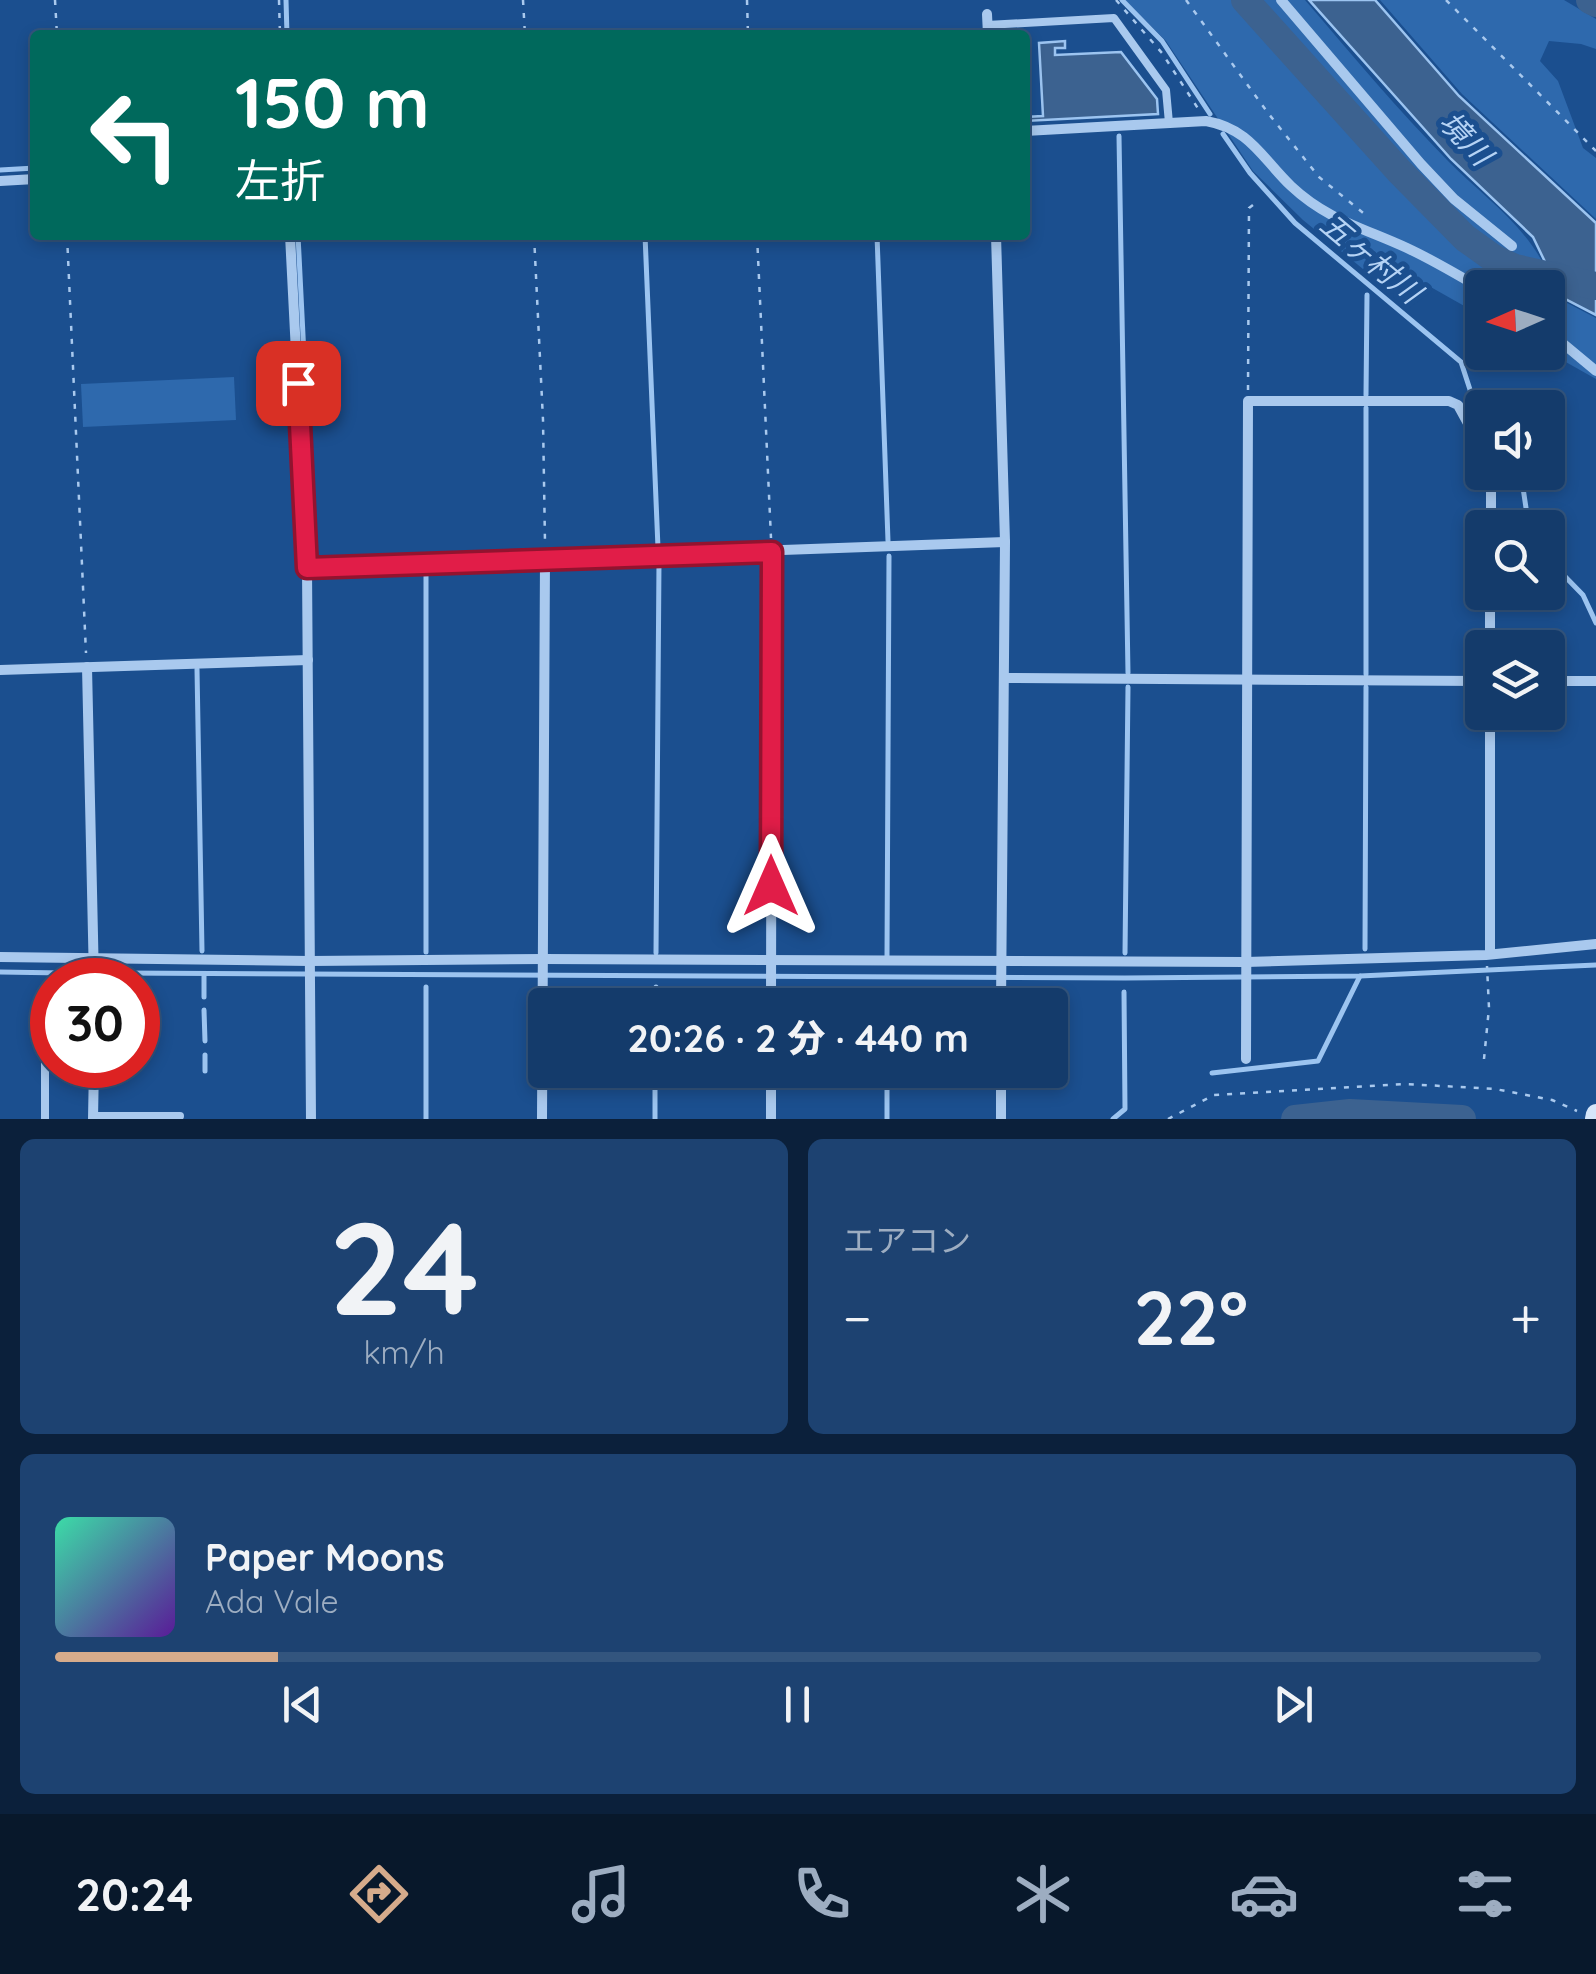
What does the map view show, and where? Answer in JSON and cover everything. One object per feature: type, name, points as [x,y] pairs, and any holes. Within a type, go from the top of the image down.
[{"type":"street","points":[[1281,0],[1454,200],[1512,246]]},
{"type":"street","points":[[1030,131],[1206,121],[1226,125],[1244,136],[1314,204],[1357,229],[1407,248],[1465,280]]},
{"type":"street","points":[[0,181],[30,180]]},
{"type":"street","points":[[290,240],[307,568],[310,1119]]},
{"type":"street","points":[[996,240],[1005,542],[1001,988]]},
{"type":"street","points":[[1565,345],[1596,371]]},
{"type":"street","points":[[1246,1059],[1248,401],[1449,401],[1458,405],[1465,418]]},
{"type":"street","points":[[307,568],[1005,542]]},
{"type":"street","points":[[771,988],[772,552]]},
{"type":"street","points":[[542,1119],[545,559]]},
{"type":"street","points":[[0,670],[308,660]]},
{"type":"street","points":[[0,957],[94,958],[87,667]]},
{"type":"street","points":[[1004,678],[1465,681]]},
{"type":"street","points":[[1565,681],[1596,681]]},
{"type":"street","points":[[1488,958],[1490,730]]},
{"type":"street","points":[[160,960],[310,964],[1246,966],[1488,958],[1596,944]]},
{"type":"street","points":[[94,1088],[94,1118]]},
{"type":"street","points":[[771,1088],[771,1119]]},
{"type":"street","points":[[1001,1088],[1001,1119]]},
{"type":"lane","points":[[987,25],[1114,18],[1166,90],[1169,123]]},
{"type":"lane","points":[[45,1088],[45,1119]]},
{"type":"lane","points":[[94,1118],[180,1116]]},
{"type":"path","points":[[55,0],[57,30]]},
{"type":"path","points":[[279,0],[280,30]]},
{"type":"path","points":[[523,0],[525,30]]},
{"type":"path","points":[[747,0],[748,30]]},
{"type":"path","points":[[1116,0],[1162,54],[1206,121]]},
{"type":"path","points":[[1186,0],[1319,177],[1378,224]]},
{"type":"path","points":[[1446,0],[1596,151]]},
{"type":"path","points":[[1248,401],[1249,208],[1258,201]]},
{"type":"path","points":[[67,240],[87,667]]},
{"type":"path","points":[[534,240],[544,420],[545,559]]},
{"type":"path","points":[[757,240],[772,552]]},
{"type":"path","points":[[1484,1060],[1488,958]]},
{"type":"path","points":[[1168,1119],[1214,1095],[1406,1084],[1494,1089],[1552,1100],[1595,1117]]},
{"type":"shaded area","points":[[1125,0],[1305,0],[1430,142],[1524,235],[1543,263],[1514,257],[1507,270],[1465,270],[1465,306],[1374,255],[1363,269],[1303,220],[1253,171],[1166,41]]},
{"type":"shaded area","points":[[1380,0],[1564,0],[1596,19],[1596,49],[1549,41],[1540,61],[1558,81],[1583,148],[1596,158],[1596,219],[1462,94]]},
{"type":"shaded area","points":[[1565,302],[1596,318],[1596,379],[1565,362]]},
{"type":"shaded area","points":[[234,377],[236,420],[83,427],[81,384]]},
{"type":"water","name":"境川","points":[[1309,0],[1375,0],[1459,96],[1596,223],[1596,315],[1565,299],[1565,270],[1509,270],[1514,259],[1547,266],[1533,237],[1451,159]]},
{"type":"water","points":[[1065,41],[1065,48],[1055,48],[1055,55],[1121,52],[1157,99],[1158,114],[1030,121],[1030,117],[1043,116],[1039,43]]},
{"type":"waterway","points":[[286,0],[287,30]]},
{"type":"waterway","name":"五ヶ村川","points":[[1122,0],[1162,41],[1210,114]]},
{"type":"waterway","points":[[1245,0],[1465,238],[1515,268],[1596,286]]},
{"type":"waterway","points":[[1590,0],[1596,3]]},
{"type":"waterway","name":"五ヶ村川","points":[[1223,134],[1250,173],[1295,223],[1461,362],[1470,390]]},
{"type":"waterway","points":[[1119,136],[1128,673]]},
{"type":"waterway","points":[[0,170],[30,168]]},
{"type":"waterway","points":[[298,240],[314,556]]},
{"type":"waterway","points":[[645,240],[658,548]]},
{"type":"waterway","points":[[877,240],[888,541]]},
{"type":"waterway","points":[[1366,395],[1367,295]]},
{"type":"waterway","points":[[1366,408],[1366,674]]},
{"type":"waterway","name":"五ヶ村川","points":[[1523,490],[1526,510]]},
{"type":"waterway","points":[[887,956],[889,556]]},
{"type":"waterway","points":[[656,953],[659,562]]},
{"type":"waterway","points":[[315,575],[426,570],[426,952]]},
{"type":"waterway","name":"五ヶ村川","points":[[1565,576],[1583,595],[1596,623]]},
{"type":"waterway","points":[[197,669],[202,951]]},
{"type":"waterway","points":[[1125,953],[1128,687]]},
{"type":"waterway","points":[[1365,949],[1366,687]]},
{"type":"waterway","points":[[160,973],[1125,978],[1360,976],[1596,965]]},
{"type":"waterway","points":[[0,972],[30,972]]},
{"type":"waterway","points":[[204,975],[204,997]]},
{"type":"waterway","points":[[1212,1073],[1318,1061],[1360,976]]},
{"type":"waterway","points":[[426,987],[426,1119]]},
{"type":"waterway","points":[[1113,1119],[1125,1109],[1124,992]]},
{"type":"waterway","points":[[204,1010],[205,1041]]},
{"type":"waterway","points":[[205,1055],[205,1071]]},
{"type":"waterway","points":[[655,1088],[655,1119]]},
{"type":"waterway","points":[[887,1088],[887,1119]]},
{"type":"waterway","points":[[1295,1119],[1350,1113],[1462,1119]]},
{"type":"route","points":[[298,383],[307,568],[772,552],[771,886]]}]
